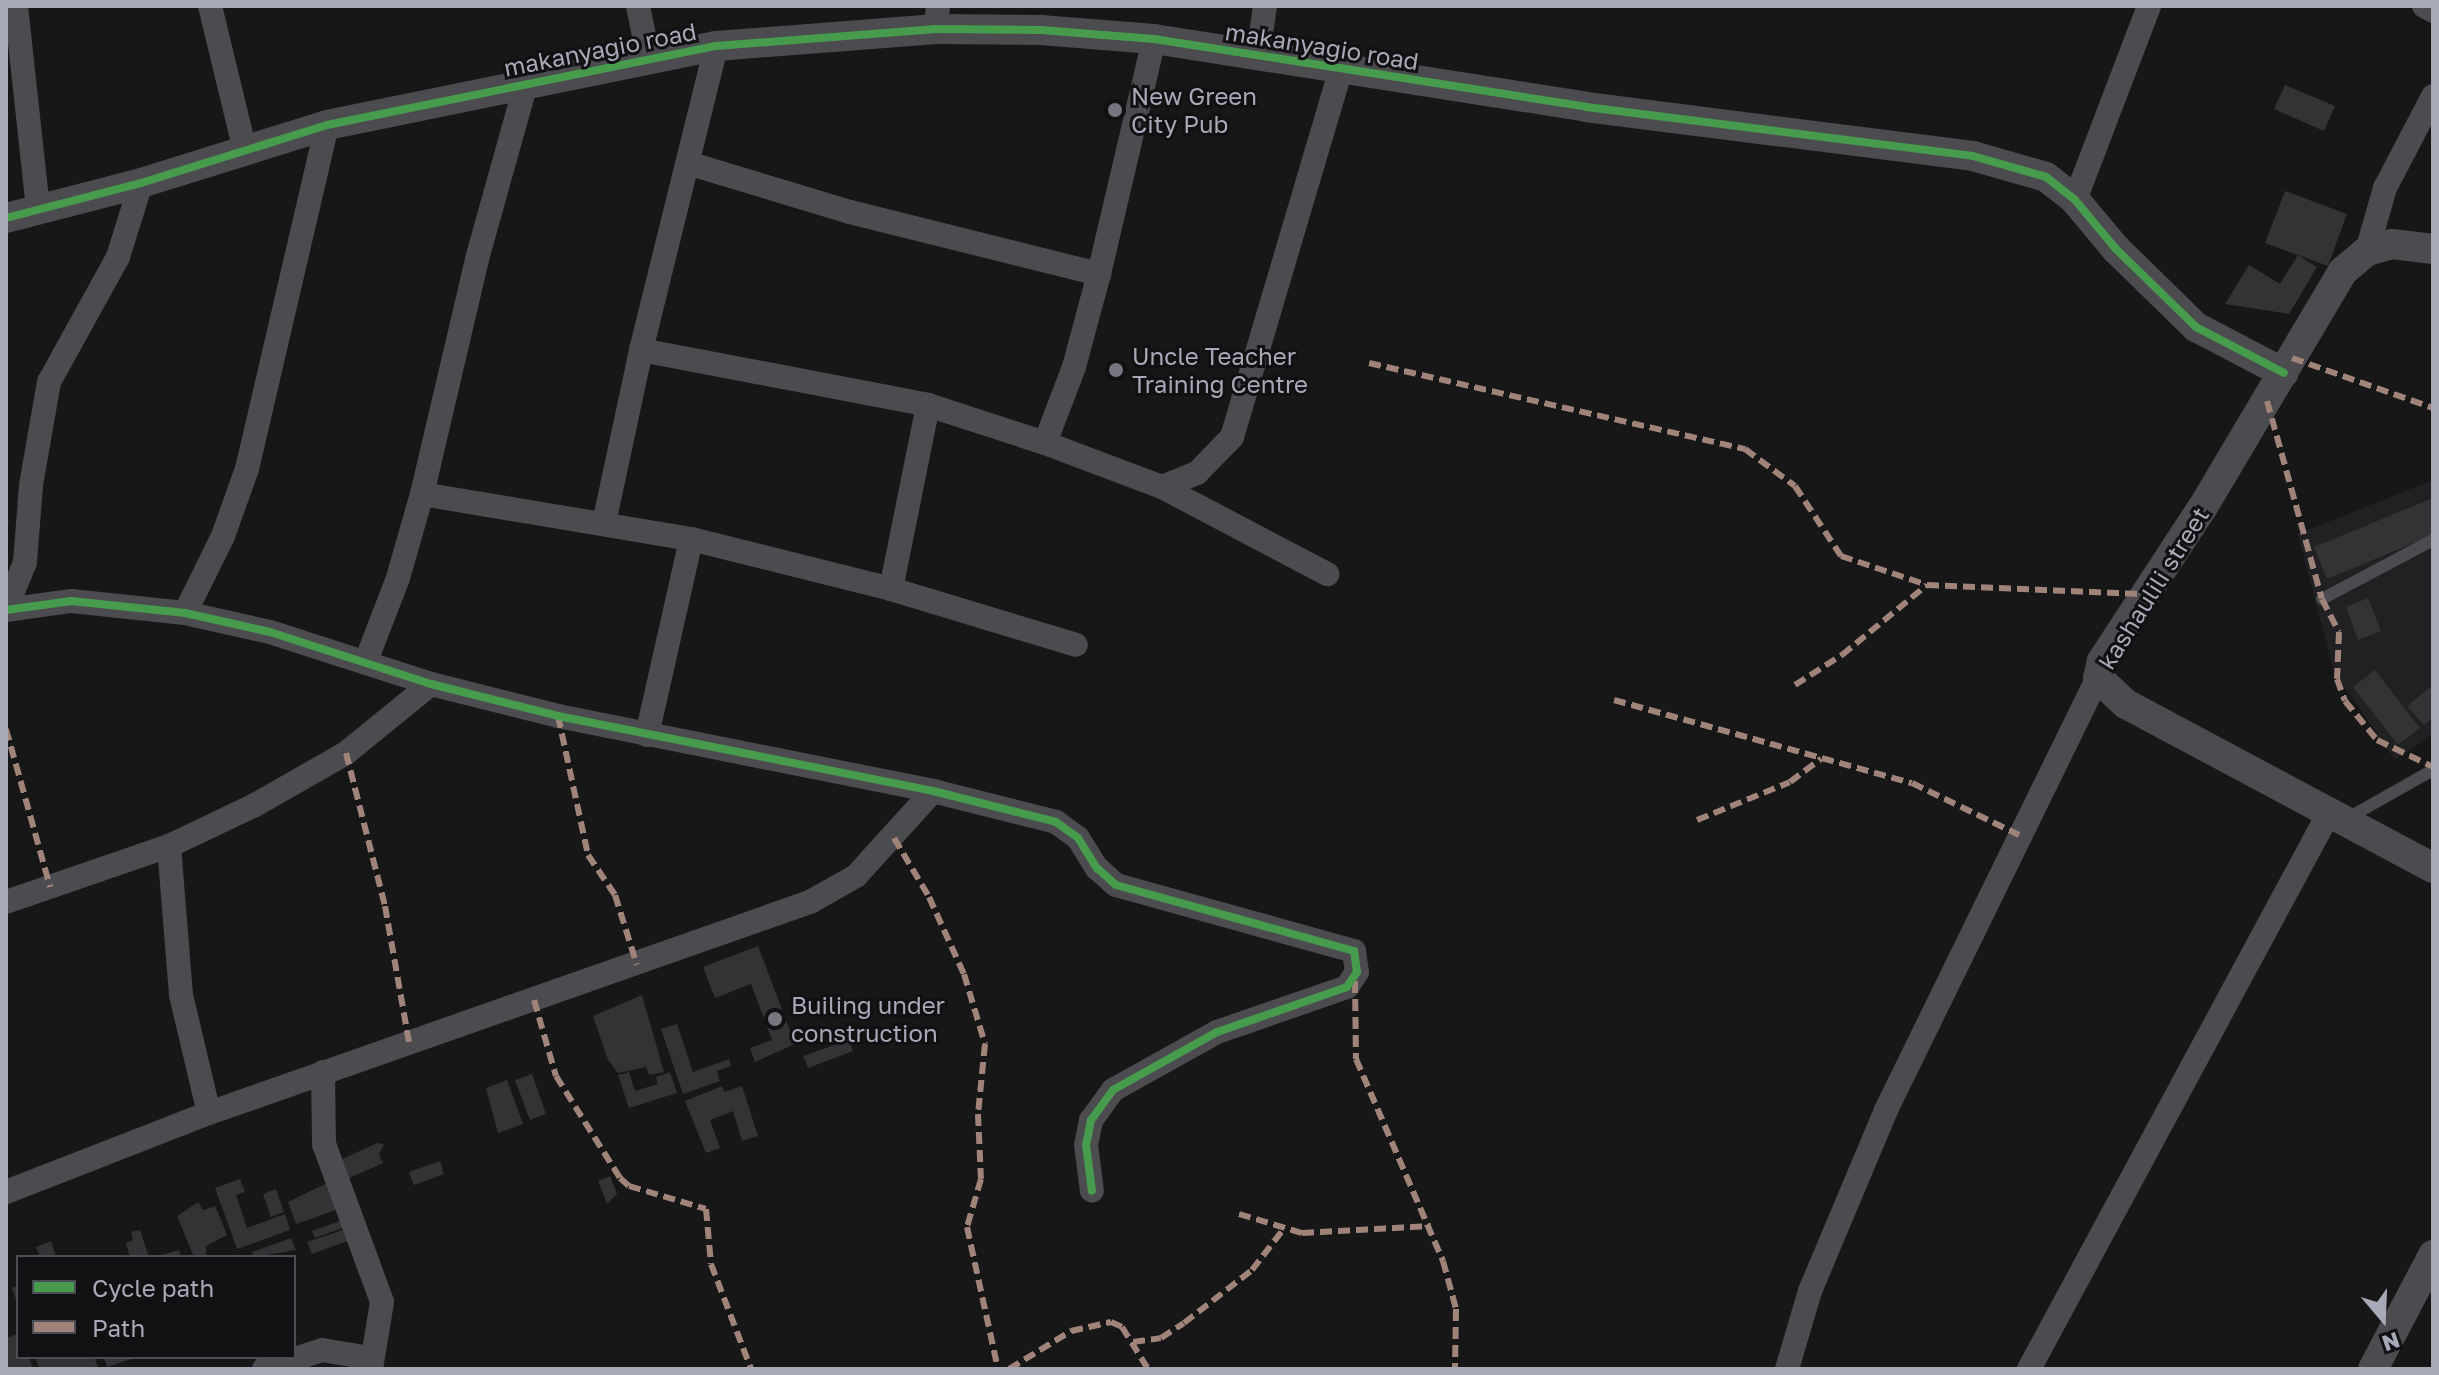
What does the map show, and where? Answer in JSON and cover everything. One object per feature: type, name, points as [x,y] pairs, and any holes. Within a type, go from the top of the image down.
[{"type":"street","points":[[16,6],[38,209]]},
{"type":"street","points":[[210,6],[245,151]]},
{"type":"street","points":[[638,6],[649,60]]},
{"type":"street","points":[[1258,55],[1265,6]]},
{"type":"street","points":[[2075,200],[2149,6]]},
{"type":"street","points":[[2424,6],[2433,11]]},
{"type":"street","name":"makanyagio road","points":[[6,218],[141,183],[327,125],[716,46],[937,17],[1154,39],[1341,70],[1973,156],[2046,177],[2075,200],[2126,259],[2196,327],[2284,373]]},
{"type":"street","points":[[1045,443],[1074,367],[1154,39]]},
{"type":"street","points":[[604,523],[641,350],[691,164],[716,46]]},
{"type":"street","points":[[1162,487],[1197,473],[1232,437],[1341,70]]},
{"type":"street","points":[[366,661],[398,578],[422,494],[477,259],[526,83]]},
{"type":"street","points":[[2367,251],[2385,188],[2433,96]]},
{"type":"street","points":[[185,613],[223,536],[247,469],[327,125]]},
{"type":"street","points":[[691,164],[850,212],[1099,274]]},
{"type":"street","points":[[141,183],[118,257],[49,382],[38,428],[25,562],[6,610],[71,601],[185,613],[366,661],[431,684],[647,735],[933,791],[1056,822],[1078,838],[1097,868],[1116,885],[1346,947],[1357,959],[1355,981],[1347,987],[1217,1032],[1113,1090],[1091,1120],[1086,1145],[1092,1191]]},
{"type":"street","points":[[2284,373],[2336,281],[2367,251],[2392,244],[2433,249]]},
{"type":"street","points":[[641,350],[928,405],[1045,443],[1162,487],[1327,574]]},
{"type":"street","name":"kashaulili street","points":[[2284,373],[2102,661],[2098,678],[2126,704],[2433,868]]},
{"type":"street","points":[[891,589],[928,405]]},
{"type":"street","points":[[422,494],[691,539],[891,589],[1076,645]]},
{"type":"street","points":[[647,735],[691,539]]},
{"type":"street","points":[[1787,1369],[1810,1291],[1886,1110],[2098,678]]},
{"type":"street","points":[[6,902],[169,846],[255,805],[346,753],[431,684]]},
{"type":"street","points":[[6,1192],[209,1113],[810,902],[856,876],[933,791]]},
{"type":"street","points":[[2029,1369],[2338,816]]},
{"type":"street","points":[[169,846],[181,995],[209,1113]]},
{"type":"street","points":[[296,1359],[322,1350],[370,1363],[380,1331],[382,1302],[324,1144],[323,1072]]},
{"type":"street","points":[[2373,1369],[2433,1255]]},
{"type":"street","points":[[264,1369],[295,1359]]},
{"type":"lane","points":[[2322,599],[2433,540]]},
{"type":"lane","points":[[2338,816],[2433,770]]},
{"type":"shaded area","points":[[2433,480],[2433,734],[2395,760],[2334,672],[2298,534]]},
{"type":"building","points":[[2285,85],[2335,106],[2324,131],[2274,109]]},
{"type":"building","points":[[2285,191],[2347,214],[2328,266],[2265,243]]},
{"type":"building","points":[[2298,255],[2317,267],[2289,314],[2225,304],[2249,265],[2280,284]]},
{"type":"building","points":[[2433,498],[2433,535],[2327,579],[2314,547]]},
{"type":"building","points":[[2368,598],[2381,631],[2358,640],[2346,607]]},
{"type":"building","points":[[2375,670],[2420,728],[2398,745],[2353,687]]},
{"type":"building","points":[[2433,685],[2433,718],[2424,725],[2407,706]]},
{"type":"building","name":"Builing under construction","points":[[758,946],[795,1044],[755,1062],[750,1048],[772,1040],[751,984],[715,998],[703,967]]},
{"type":"building","points":[[642,995],[664,1072],[649,1075],[646,1067],[618,1073],[608,1060],[593,1016]]},
{"type":"building","points":[[677,1024],[693,1072],[729,1059],[731,1066],[717,1071],[720,1081],[683,1094],[661,1029]]},
{"type":"building","points":[[849,1040],[853,1051],[808,1068],[803,1056]]},
{"type":"building","points":[[629,1072],[635,1091],[658,1084],[656,1077],[670,1072],[677,1093],[629,1108],[618,1075]]},
{"type":"building","points":[[532,1074],[546,1114],[530,1120],[515,1080]]},
{"type":"building","points":[[507,1080],[523,1124],[498,1133],[486,1088]]},
{"type":"building","points":[[722,1086],[724,1092],[742,1086],[758,1136],[742,1141],[733,1111],[710,1120],[720,1148],[706,1153],[685,1101]]},
{"type":"building","points":[[377,1143],[384,1144],[379,1154],[383,1163],[345,1180],[336,1162]]},
{"type":"building","points":[[440,1161],[444,1174],[414,1185],[409,1172]]},
{"type":"building","points":[[610,1176],[617,1194],[607,1204],[598,1181]]},
{"type":"building","points":[[240,1179],[245,1192],[236,1195],[247,1228],[285,1214],[290,1230],[237,1249],[215,1188]]},
{"type":"building","points":[[327,1183],[336,1210],[296,1224],[288,1202]]},
{"type":"building","points":[[276,1189],[284,1212],[271,1217],[263,1194]]},
{"type":"building","points":[[198,1202],[203,1210],[215,1206],[227,1235],[206,1246],[206,1255],[193,1255],[177,1216]]},
{"type":"building","points":[[345,1219],[348,1226],[315,1238],[312,1231]]},
{"type":"building","points":[[346,1229],[350,1240],[312,1254],[307,1242]]},
{"type":"building","points":[[140,1230],[148,1255],[129,1255],[126,1243],[133,1240],[131,1232]]},
{"type":"building","points":[[291,1238],[296,1250],[266,1255],[253,1255],[252,1252]]},
{"type":"building","points":[[51,1241],[55,1255],[39,1255],[36,1247]]},
{"type":"building","points":[[179,1250],[180,1255],[162,1255]]},
{"type":"building","points":[[16,1335],[16,1359],[30,1359],[33,1369],[6,1369],[6,1338]]},
{"type":"building","points":[[36,1359],[95,1359],[98,1367],[40,1369]]},
{"type":"building","points":[[105,1359],[132,1359],[107,1367]]},
{"type":"marked path","points":[[2292,358],[2433,408]]},
{"type":"marked path","points":[[1369,363],[1745,449],[1795,486],[1841,556],[1927,585]]},
{"type":"marked path","points":[[2267,401],[2322,599],[2339,632],[2337,679],[2345,701],[2377,740],[2433,767]]},
{"type":"marked path","points":[[1795,685],[1842,655],[1927,585],[2146,594]]},
{"type":"marked path","points":[[1614,700],[1912,783],[2019,835]]},
{"type":"marked path","points":[[558,716],[588,855],[615,895],[637,965]]},
{"type":"marked path","points":[[6,729],[50,887]]},
{"type":"marked path","points":[[346,753],[385,906],[409,1042]]},
{"type":"marked path","points":[[1697,820],[1790,782],[1821,759]]},
{"type":"marked path","points":[[894,838],[929,897],[964,974],[985,1044],[978,1114],[981,1179],[967,1227],[998,1369]]},
{"type":"marked path","points":[[1355,981],[1356,1059],[1443,1261],[1456,1309],[1455,1369]]},
{"type":"marked path","points":[[534,1000],[556,1076],[620,1178],[629,1186],[706,1209],[711,1264],[751,1369]]},
{"type":"marked path","points":[[1239,1214],[1302,1233],[1431,1226]]},
{"type":"marked path","points":[[1133,1342],[1161,1338],[1184,1323],[1252,1270],[1282,1231]]},
{"type":"marked path","points":[[1009,1369],[1071,1331],[1111,1322],[1122,1327],[1148,1369]]},
{"type":"cycle path","points":[[6,218],[141,183],[327,125],[716,46],[936,29],[1041,30],[1154,39],[1586,107],[1973,156],[2046,177],[2075,200],[2116,249],[2196,327],[2284,373]]},
{"type":"cycle path","points":[[6,610],[71,601],[185,613],[270,632],[431,684],[558,716],[933,791],[1056,822],[1078,838],[1097,868],[1116,885],[1354,951],[1357,972],[1347,987],[1217,1032],[1113,1090],[1091,1120],[1086,1145],[1092,1191]]},
{"type":"place","name":"New Green City Pub","points":[[1115,110]]},
{"type":"place","name":"Uncle Teacher Training Centre","points":[[1116,370]]},
{"type":"place","name":"Builing under construction","points":[[775,1019]]}]
